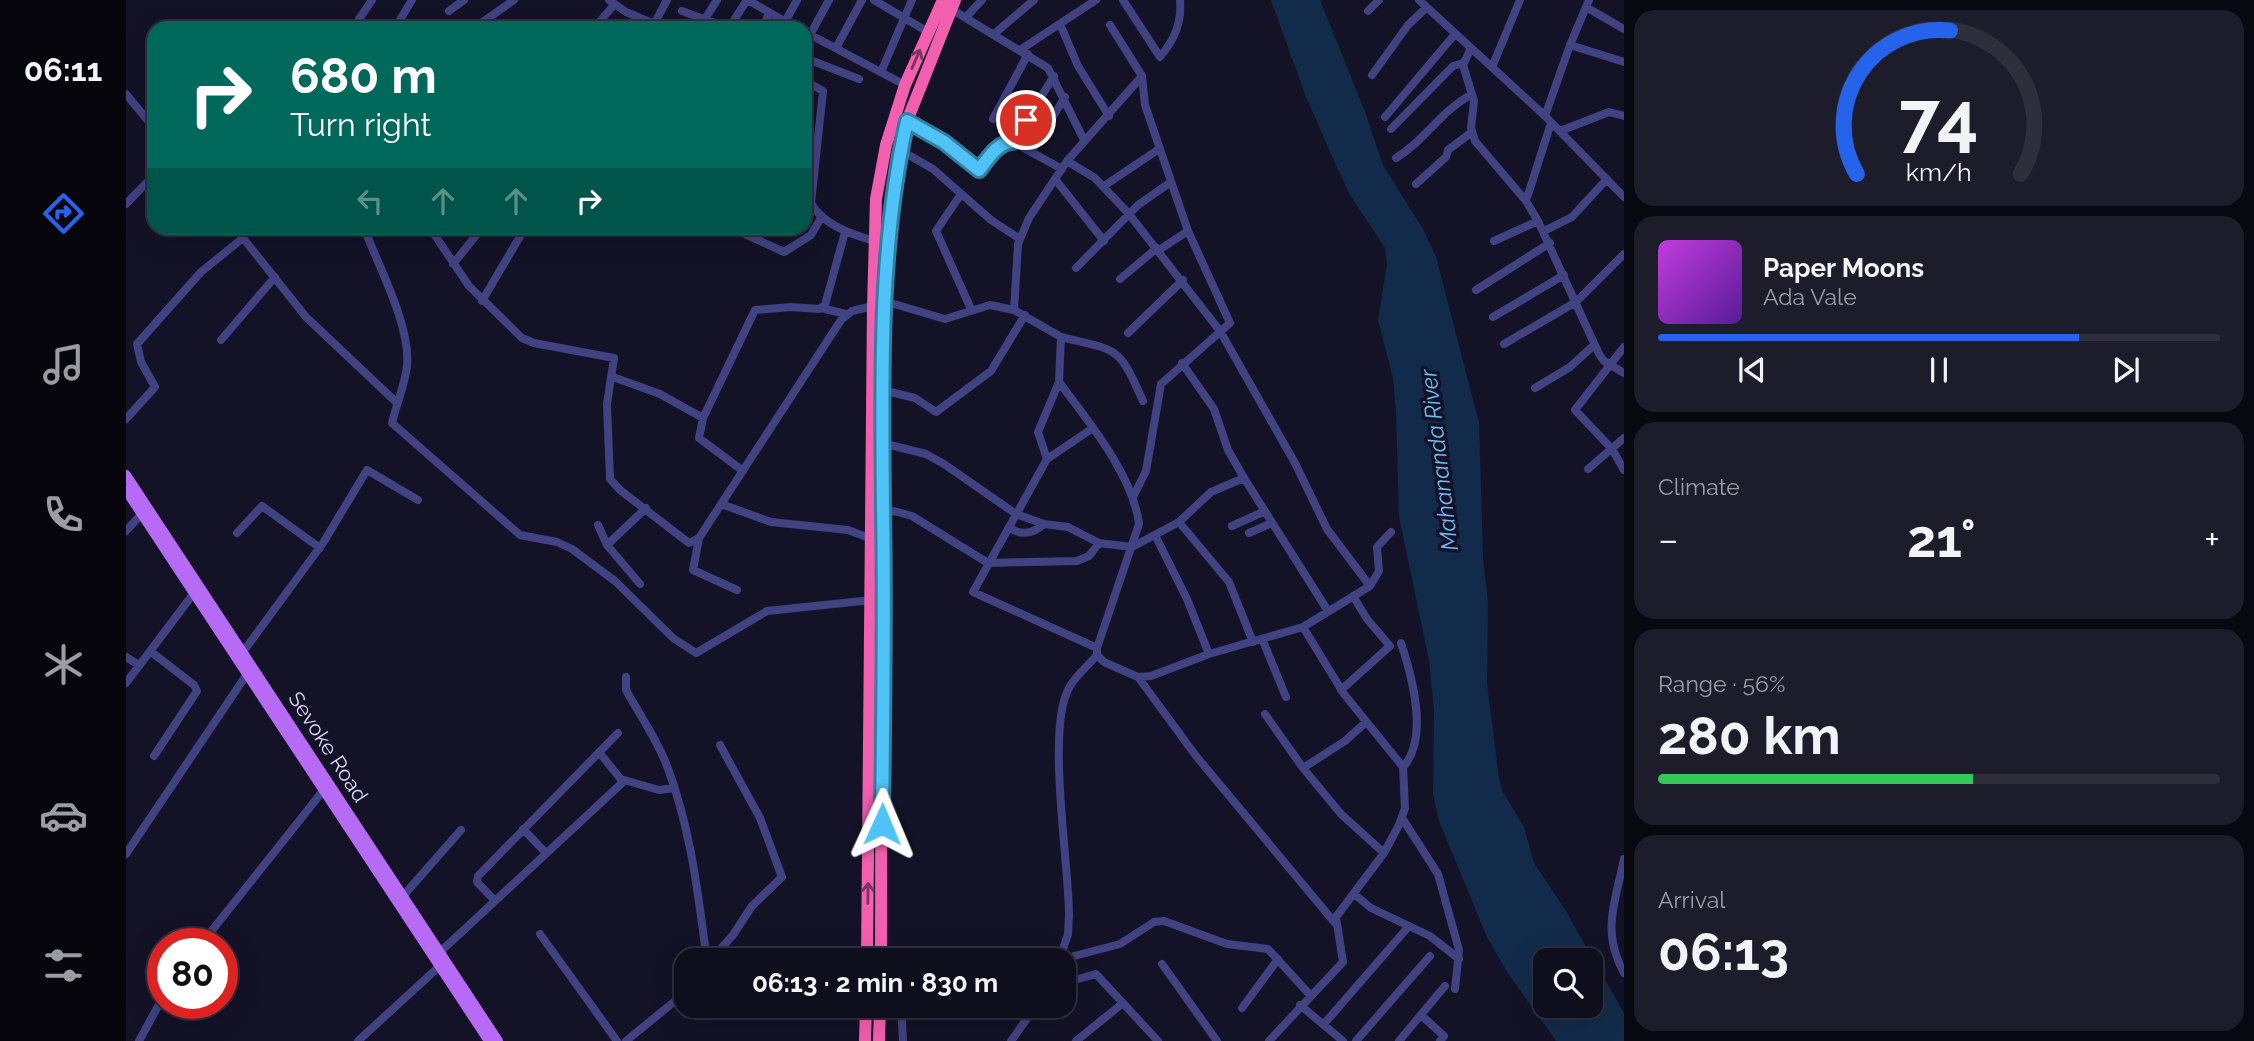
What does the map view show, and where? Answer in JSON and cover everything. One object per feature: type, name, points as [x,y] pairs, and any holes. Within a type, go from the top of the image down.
[{"type":"highway","points":[[867,948],[872,539],[878,517],[882,443],[874,241],[883,156],[905,85],[928,32],[950,3]]},
{"type":"highway","points":[[881,948],[878,303],[900,150],[907,121],[950,3]]},
{"type":"highway","points":[[865,1041],[866,1018]]},
{"type":"highway","points":[[879,1041],[880,1018]]},
{"type":"main road","name":"Sevoke Road","points":[[126,475],[194,593],[251,671],[498,1041]]},
{"type":"main road","name":"Sevoke Road","points":[[126,490],[145,511],[243,652],[251,671]]},
{"type":"main road","name":"Sevoke Road","points":[[326,787],[403,896],[442,959],[483,1039]]},
{"type":"street","points":[[358,21],[372,0]]},
{"type":"street","points":[[399,21],[412,0]]},
{"type":"street","points":[[449,11],[464,0]]},
{"type":"street","points":[[484,21],[514,0]]},
{"type":"street","points":[[656,21],[667,0]]},
{"type":"street","points":[[705,19],[717,0]]},
{"type":"street","points":[[786,21],[797,0]]},
{"type":"street","points":[[812,26],[829,0]]},
{"type":"street","points":[[836,48],[862,0]]},
{"type":"street","points":[[874,0],[928,32]]},
{"type":"street","points":[[881,72],[912,0]]},
{"type":"street","points":[[965,17],[982,0]]},
{"type":"street","points":[[994,34],[1034,0]]},
{"type":"street","points":[[993,119],[1024,52],[1096,0]]},
{"type":"street","points":[[1123,0],[1160,57],[1177,32],[1182,16],[1180,0]]},
{"type":"street","points":[[1368,10],[1379,0]]},
{"type":"street","points":[[1419,0],[1548,119],[1624,197]]},
{"type":"street","points":[[1372,75],[1408,25],[1434,0]]},
{"type":"street","points":[[1492,67],[1520,0]]},
{"type":"street","points":[[734,21],[750,1],[783,21]]},
{"type":"street","points":[[599,21],[611,3],[645,21]]},
{"type":"street","points":[[950,3],[965,17],[1048,68],[1065,97],[1084,140]]},
{"type":"street","points":[[1525,201],[1570,45],[1588,4],[1624,29]]},
{"type":"street","points":[[682,11],[710,21]]},
{"type":"street","points":[[766,21],[769,14]]},
{"type":"street","points":[[1060,24],[1078,65],[1109,116]]},
{"type":"street","points":[[1110,25],[1142,76],[1145,105],[1188,231],[1230,323],[1182,363],[1159,388],[1146,471],[1132,497]]},
{"type":"street","points":[[1385,117],[1455,34]]},
{"type":"street","points":[[812,36],[905,85]]},
{"type":"street","points":[[1570,45],[1624,62]]},
{"type":"street","points":[[1471,48],[1463,63],[1472,94],[1472,132],[1478,147],[1525,201],[1538,221],[1594,345],[1610,365],[1624,373]]},
{"type":"street","points":[[812,61],[859,79]]},
{"type":"street","points":[[1391,129],[1453,66],[1463,63]]},
{"type":"street","points":[[1013,142],[1054,76]]},
{"type":"street","points":[[1014,310],[1020,239],[1029,218],[1067,161],[1142,76]]},
{"type":"street","points":[[812,85],[823,91],[812,181]]},
{"type":"street","points":[[126,94],[147,120]]},
{"type":"street","points":[[1396,158],[1415,146],[1449,107],[1472,94]]},
{"type":"street","points":[[1031,152],[1065,97]]},
{"type":"street","points":[[1560,131],[1609,112],[1624,116]]},
{"type":"street","points":[[907,121],[944,142],[979,170],[1006,142],[1013,142],[1062,169]]},
{"type":"street","points":[[1416,184],[1446,157],[1448,150],[1472,132]]},
{"type":"street","points":[[1104,187],[1159,149]]},
{"type":"street","points":[[900,150],[922,161],[991,220],[1020,239]]},
{"type":"street","points":[[1067,161],[1104,187],[1129,214],[1183,280],[1220,331],[1295,463],[1327,529],[1370,586]]},
{"type":"street","points":[[1055,179],[1104,241]]},
{"type":"street","points":[[1544,232],[1572,217],[1607,179]]},
{"type":"street","points":[[1076,268],[1129,214],[1171,182]]},
{"type":"street","points":[[126,204],[147,183]]},
{"type":"street","points":[[961,194],[936,231],[971,309]]},
{"type":"street","points":[[812,202],[822,216],[845,232],[874,241]]},
{"type":"street","points":[[812,233],[822,216]]},
{"type":"street","points":[[1494,241],[1538,221]]},
{"type":"street","points":[[1120,279],[1158,249],[1188,231]]},
{"type":"street","points":[[821,308],[831,287],[845,232]]},
{"type":"street","points":[[241,235],[324,336],[396,402]]},
{"type":"street","points":[[368,235],[400,322],[405,346],[407,366],[392,424],[523,536],[557,542],[572,549],[615,581],[673,638],[694,653],[701,652],[767,611],[872,600]]},
{"type":"street","points":[[434,235],[482,301],[512,331],[534,344],[613,357],[613,377],[607,404],[610,479],[620,490],[689,543],[699,538]]},
{"type":"street","points":[[453,264],[476,235]]},
{"type":"street","points":[[482,301],[521,235]]},
{"type":"street","points":[[747,235],[784,252],[811,235]]},
{"type":"street","points":[[126,419],[155,387],[141,362],[137,344],[201,272],[243,238]]},
{"type":"street","points":[[1476,290],[1550,243]]},
{"type":"street","points":[[1504,344],[1576,302],[1624,254]]},
{"type":"street","points":[[1493,317],[1564,275]]},
{"type":"street","points":[[221,340],[275,277]]},
{"type":"street","points":[[1128,332],[1183,280]]},
{"type":"street","points":[[743,471],[699,438],[703,418],[755,310],[821,308],[846,314],[878,303],[945,319],[990,305],[1014,310],[1061,337],[1113,350],[1125,361],[1143,401]]},
{"type":"street","points":[[737,590],[693,570],[699,538],[846,314]]},
{"type":"street","points":[[882,390],[915,398],[936,412],[991,371],[1025,315]]},
{"type":"street","points":[[1047,459],[1038,432],[1059,383],[1061,337]]},
{"type":"street","points":[[1535,388],[1570,367],[1594,345]]},
{"type":"street","points":[[1624,346],[1575,410],[1612,449],[1624,470]]},
{"type":"street","points":[[1182,363],[1214,409],[1228,450],[1244,478],[1328,611]]},
{"type":"street","points":[[613,377],[660,394],[703,418]]},
{"type":"street","points":[[1059,383],[1093,428],[1132,497],[1139,524],[1097,652],[1069,686],[1061,709],[1060,786],[1069,915],[1068,934],[1063,948]]},
{"type":"street","points":[[1093,428],[1047,459],[974,593],[1097,652],[1104,662],[1138,677],[1151,676],[1209,654],[1303,627],[1370,586],[1379,571],[1377,547],[1391,532]]},
{"type":"street","points":[[1588,469],[1624,438]]},
{"type":"street","points":[[882,443],[926,454],[962,474],[1016,514],[1044,524],[1068,527],[1099,543],[1132,547],[1156,537],[1179,522],[1211,492],[1244,478]]},
{"type":"street","points":[[243,652],[320,548],[367,470],[418,500]]},
{"type":"street","points":[[721,504],[771,522],[848,530],[872,539]]},
{"type":"street","points":[[237,533],[262,506],[320,548]]},
{"type":"street","points":[[607,545],[646,508]]},
{"type":"street","points":[[126,531],[145,511]]},
{"type":"street","points":[[878,517],[894,511],[912,516],[988,563],[1077,561],[1089,556],[1099,543]]},
{"type":"street","points":[[1232,526],[1265,511]]},
{"type":"street","points":[[1179,522],[1228,582],[1252,642]]},
{"type":"street","points":[[1249,533],[1272,523]]},
{"type":"street","points":[[1009,527],[1016,532],[1028,533],[1044,524]]},
{"type":"street","points":[[598,525],[607,545],[640,584]]},
{"type":"street","points":[[1156,537],[1187,599],[1209,654]]},
{"type":"street","points":[[126,683],[194,593]]},
{"type":"street","points":[[1341,690],[1390,646],[1367,619],[1353,596]]},
{"type":"street","points":[[1303,627],[1341,690],[1403,767],[1405,808],[1402,818],[1384,853],[1335,923]]},
{"type":"street","points":[[1263,640],[1286,696]]},
{"type":"street","points":[[1401,643],[1417,706],[1412,757],[1403,767]]},
{"type":"street","points":[[150,651],[194,685],[197,691],[154,756]]},
{"type":"street","points":[[126,657],[139,665]]},
{"type":"street","points":[[126,854],[251,671]]},
{"type":"street","points":[[626,677],[626,690],[666,762],[675,788],[698,881],[706,948]]},
{"type":"street","points":[[1138,677],[1196,756],[1335,923],[1344,955],[1343,962],[1300,1005],[1273,1040]]},
{"type":"street","points":[[1265,714],[1303,768],[1342,814],[1384,853]]},
{"type":"street","points":[[1303,768],[1345,741],[1366,722]]},
{"type":"street","points":[[495,901],[477,878],[618,733]]},
{"type":"street","points":[[720,745],[760,818],[782,877],[752,906],[733,935],[720,948]]},
{"type":"street","points":[[599,752],[624,780],[659,790],[675,788]]},
{"type":"street","points":[[358,1041],[442,959],[495,901],[624,780]]},
{"type":"street","points":[[214,928],[326,787]]},
{"type":"street","points":[[1402,818],[1437,874],[1459,959],[1455,989]]},
{"type":"street","points":[[523,829],[546,853]]},
{"type":"street","points":[[403,896],[461,830]]},
{"type":"street","points":[[1624,859],[1610,929],[1612,952],[1624,973]]},
{"type":"street","points":[[1354,894],[1371,908],[1430,936],[1459,959]]},
{"type":"street","points":[[1076,956],[1120,944],[1159,921],[1227,944],[1265,948],[1311,996]]},
{"type":"street","points":[[1324,1024],[1409,926]]},
{"type":"street","points":[[540,934],[617,1041]]},
{"type":"street","points":[[1356,1041],[1430,956]]},
{"type":"street","points":[[1242,1008],[1278,959]]},
{"type":"street","points":[[1162,964],[1217,1041]]},
{"type":"street","points":[[1076,979],[1095,973],[1158,1041]]},
{"type":"street","points":[[1399,1041],[1445,986]]},
{"type":"street","points":[[626,1041],[674,1002]]},
{"type":"street","points":[[1076,1041],[1123,1003]]},
{"type":"street","points":[[1300,1005],[1343,1041]]},
{"type":"street","points":[[1421,1015],[1444,1036],[1440,1041]]},
{"type":"street","points":[[902,1018],[903,1041]]},
{"type":"street","points":[[1011,1041],[1027,1018]]},
{"type":"street","points":[[139,1041],[151,1019]]},
{"type":"water","name":"Mahananda River","points":[[1271,0],[1320,0],[1364,109],[1383,165],[1423,229],[1436,257],[1479,423],[1483,559],[1488,602],[1487,684],[1499,778],[1503,792],[1524,827],[1534,863],[1587,948],[1533,948],[1533,1009],[1487,937],[1439,821],[1433,794],[1434,710],[1429,660],[1399,517],[1393,378],[1378,320],[1387,264],[1385,248],[1350,195],[1306,97]]},
{"type":"water","points":[[1603,976],[1624,1013],[1624,1041],[1556,1041],[1540,1018],[1603,1018]]},
{"type":"route","points":[[882,824],[883,300],[889,213],[900,150],[907,121],[944,142],[979,170],[998,148],[1006,142],[1013,142],[1026,120]]}]
